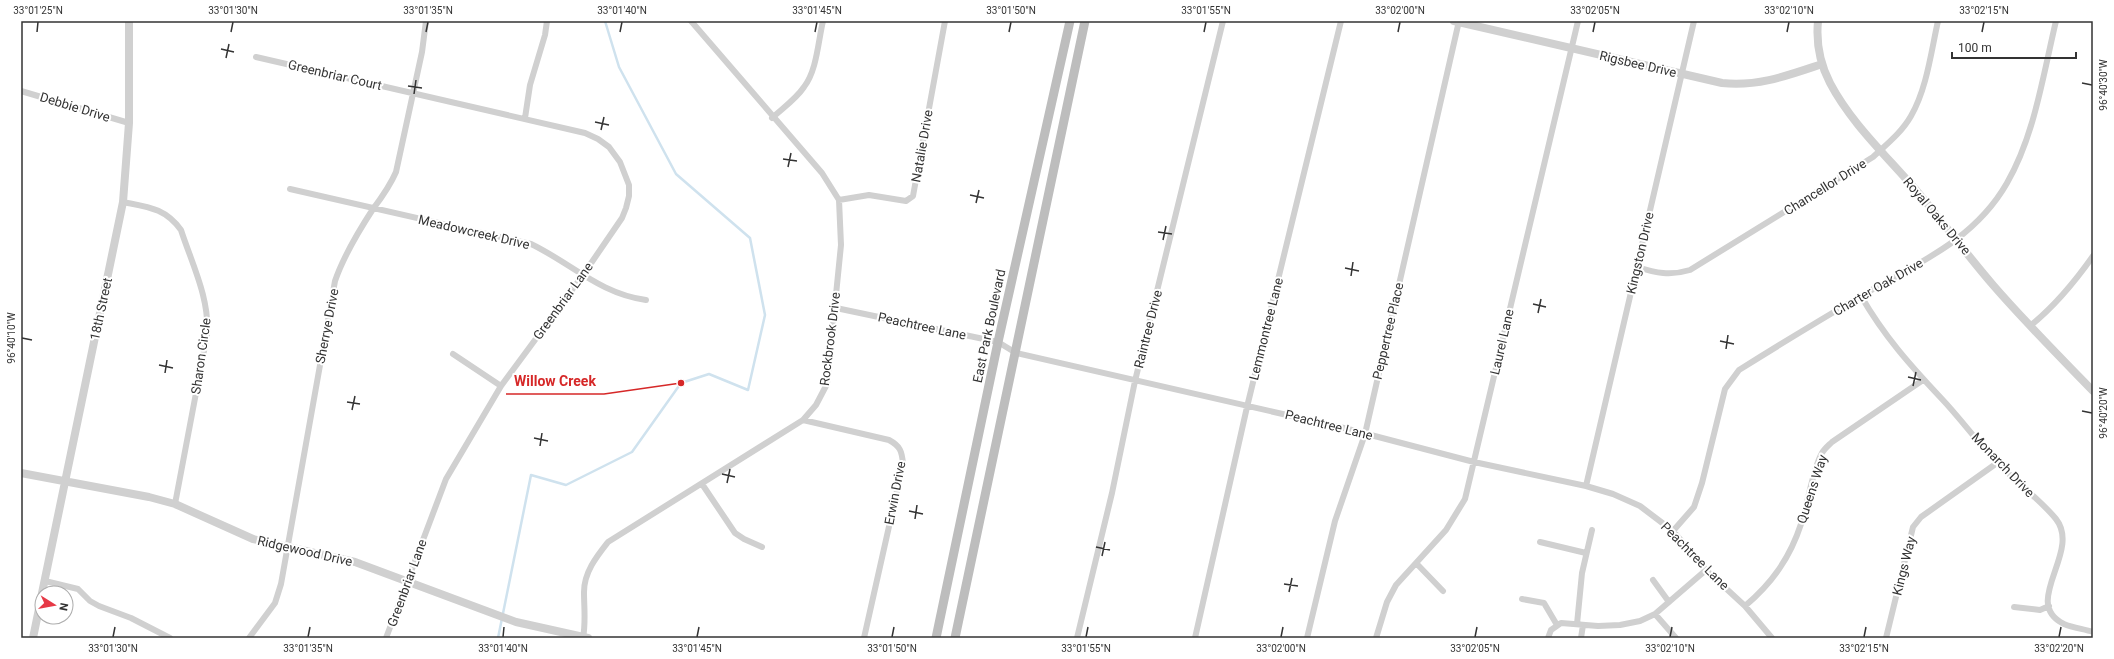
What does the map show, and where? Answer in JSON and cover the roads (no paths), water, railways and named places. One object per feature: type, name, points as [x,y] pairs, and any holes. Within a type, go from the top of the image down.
[{"type":"main road","name":"East Park Boulevard","points":[[936,638],[998,342],[1070,21]]},
{"type":"main road","points":[[955,638],[1085,21]]},
{"type":"street","name":"18th Street","points":[[44,585],[123,202],[129,123],[129,21]]},
{"type":"street","name":"Sherrye Drive","points":[[248,638],[275,603],[281,584],[289,546],[335,281],[342,261],[390,185],[396,172],[414,92],[426,21]]},
{"type":"street","points":[[525,118],[530,85],[545,35],[547,21]]},
{"type":"street","name":"Rockbrook Drive","points":[[585,638],[586,624],[584,591],[586,577],[592,565],[608,542],[803,420],[816,406],[827,384],[836,308],[841,245],[839,200],[822,173],[772,118],[691,21]]},
{"type":"street","points":[[772,118],[795,98],[808,81],[812,71],[823,21]]},
{"type":"street","name":"Natalie Drive","points":[[839,200],[869,195],[906,201],[913,196],[945,21]]},
{"type":"street","name":"Raintree Drive","points":[[1077,638],[1112,493],[1135,381],[1223,21]]},
{"type":"street","name":"Lemmontree Lane","points":[[1194,638],[1247,407],[1341,21]]},
{"type":"street","name":"Rigsbee Drive","points":[[1457,21],[1722,83],[1746,85],[1782,77],[1822,64]]},
{"type":"street","name":"Peppertree Place","points":[[1307,638],[1336,521],[1365,434],[1457,21]]},
{"type":"street","name":"Laurel Lane","points":[[1376,638],[1387,602],[1396,585],[1446,530],[1465,499],[1578,21]]},
{"type":"street","name":"Kingston Drive","points":[[1586,486],[1694,21]]},
{"type":"street","name":"Royal Oaks Drive","points":[[1818,21],[1818,48],[1822,64],[1830,83],[1840,99],[1868,136],[1992,284],[2093,391]]},
{"type":"street","name":"Chancellor Drive","points":[[1637,267],[1676,275],[1690,270],[1873,157],[1896,135],[1911,116],[1921,95],[1938,21]]},
{"type":"street","name":"Charter Oak Drive","points":[[1673,531],[1694,508],[1702,483],[1725,389],[1739,370],[1861,296],[1911,270],[1957,241],[1976,224],[1994,203],[2007,184],[2029,134],[2056,21]]},
{"type":"street","name":"Greenbriar Court","points":[[256,57],[414,92]]},
{"type":"street","name":"Debbie Drive","points":[[21,91],[129,123]]},
{"type":"street","name":"Greenbriar Lane","points":[[386,638],[446,479],[501,386],[583,275],[622,218],[629,196],[627,176],[620,162],[609,147],[598,139],[585,133],[414,92]]},
{"type":"street","name":"Meadowcreek Drive","points":[[290,189],[531,244],[552,254],[607,289],[628,298],[646,300]]},
{"type":"street","name":"Sharon Circle","points":[[123,202],[157,209],[169,216],[177,225],[206,305],[208,320],[207,335],[175,504]]},
{"type":"street","points":[[2030,326],[2050,310],[2073,284],[2093,256]]},
{"type":"street","name":"Monarch Drive","points":[[1861,296],[1877,324],[1923,380],[1941,398],[1997,463],[2056,519],[2064,536],[2059,563],[2049,584],[2047,601],[2049,606]]},
{"type":"street","name":"Peachtree Lane","points":[[836,308],[998,342],[1016,353],[1247,407],[1306,419],[1474,462],[1586,486],[1613,494],[1640,506],[1673,531],[1706,570],[1745,606],[1772,638]]},
{"type":"street","points":[[453,354],[501,386]]},
{"type":"street","name":"Queens Way","points":[[1745,606],[1762,591],[1781,569],[1793,546],[1822,453],[1832,442],[1923,380]]},
{"type":"street","name":"Erwin Drive","points":[[803,420],[889,440],[897,444],[902,452],[903,464],[864,638]]},
{"type":"street","name":"Kings Way","points":[[1886,638],[1913,527],[1921,517],[1997,463]]},
{"type":"street","name":"Ridgewood Drive","points":[[21,473],[175,504],[253,539],[355,562],[507,619],[536,628],[585,638]]},
{"type":"street","points":[[702,484],[735,533],[762,547]]},
{"type":"street","points":[[1581,638],[1580,624],[1586,553],[1592,530]]},
{"type":"street","points":[[1540,542],[1586,553]]},
{"type":"street","points":[[1416,563],[1442,591]]},
{"type":"street","points":[[1548,638],[1551,630],[1557,625],[1620,625],[1640,621],[1655,614],[1706,570]]},
{"type":"street","points":[[1653,580],[1669,602]]},
{"type":"street","points":[[45,581],[78,589],[90,601],[99,606],[131,618],[170,638]]},
{"type":"street","points":[[1522,599],[1544,603],[1557,625]]},
{"type":"street","points":[[2014,607],[2040,610],[2049,606],[2053,614],[2064,624],[2093,632]]},
{"type":"street","points":[[1655,614],[1675,638]]},
{"type":"street","name":"18th Street","points":[[33,638],[36,625]]},
{"type":"waterway","points":[[498,638],[531,475],[566,485],[632,452],[681,383],[709,374],[748,390],[765,315],[750,238],[676,174],[619,67],[605,21]]},
{"type":"place","name":"Willow Creek","points":[[681,383]]}]
